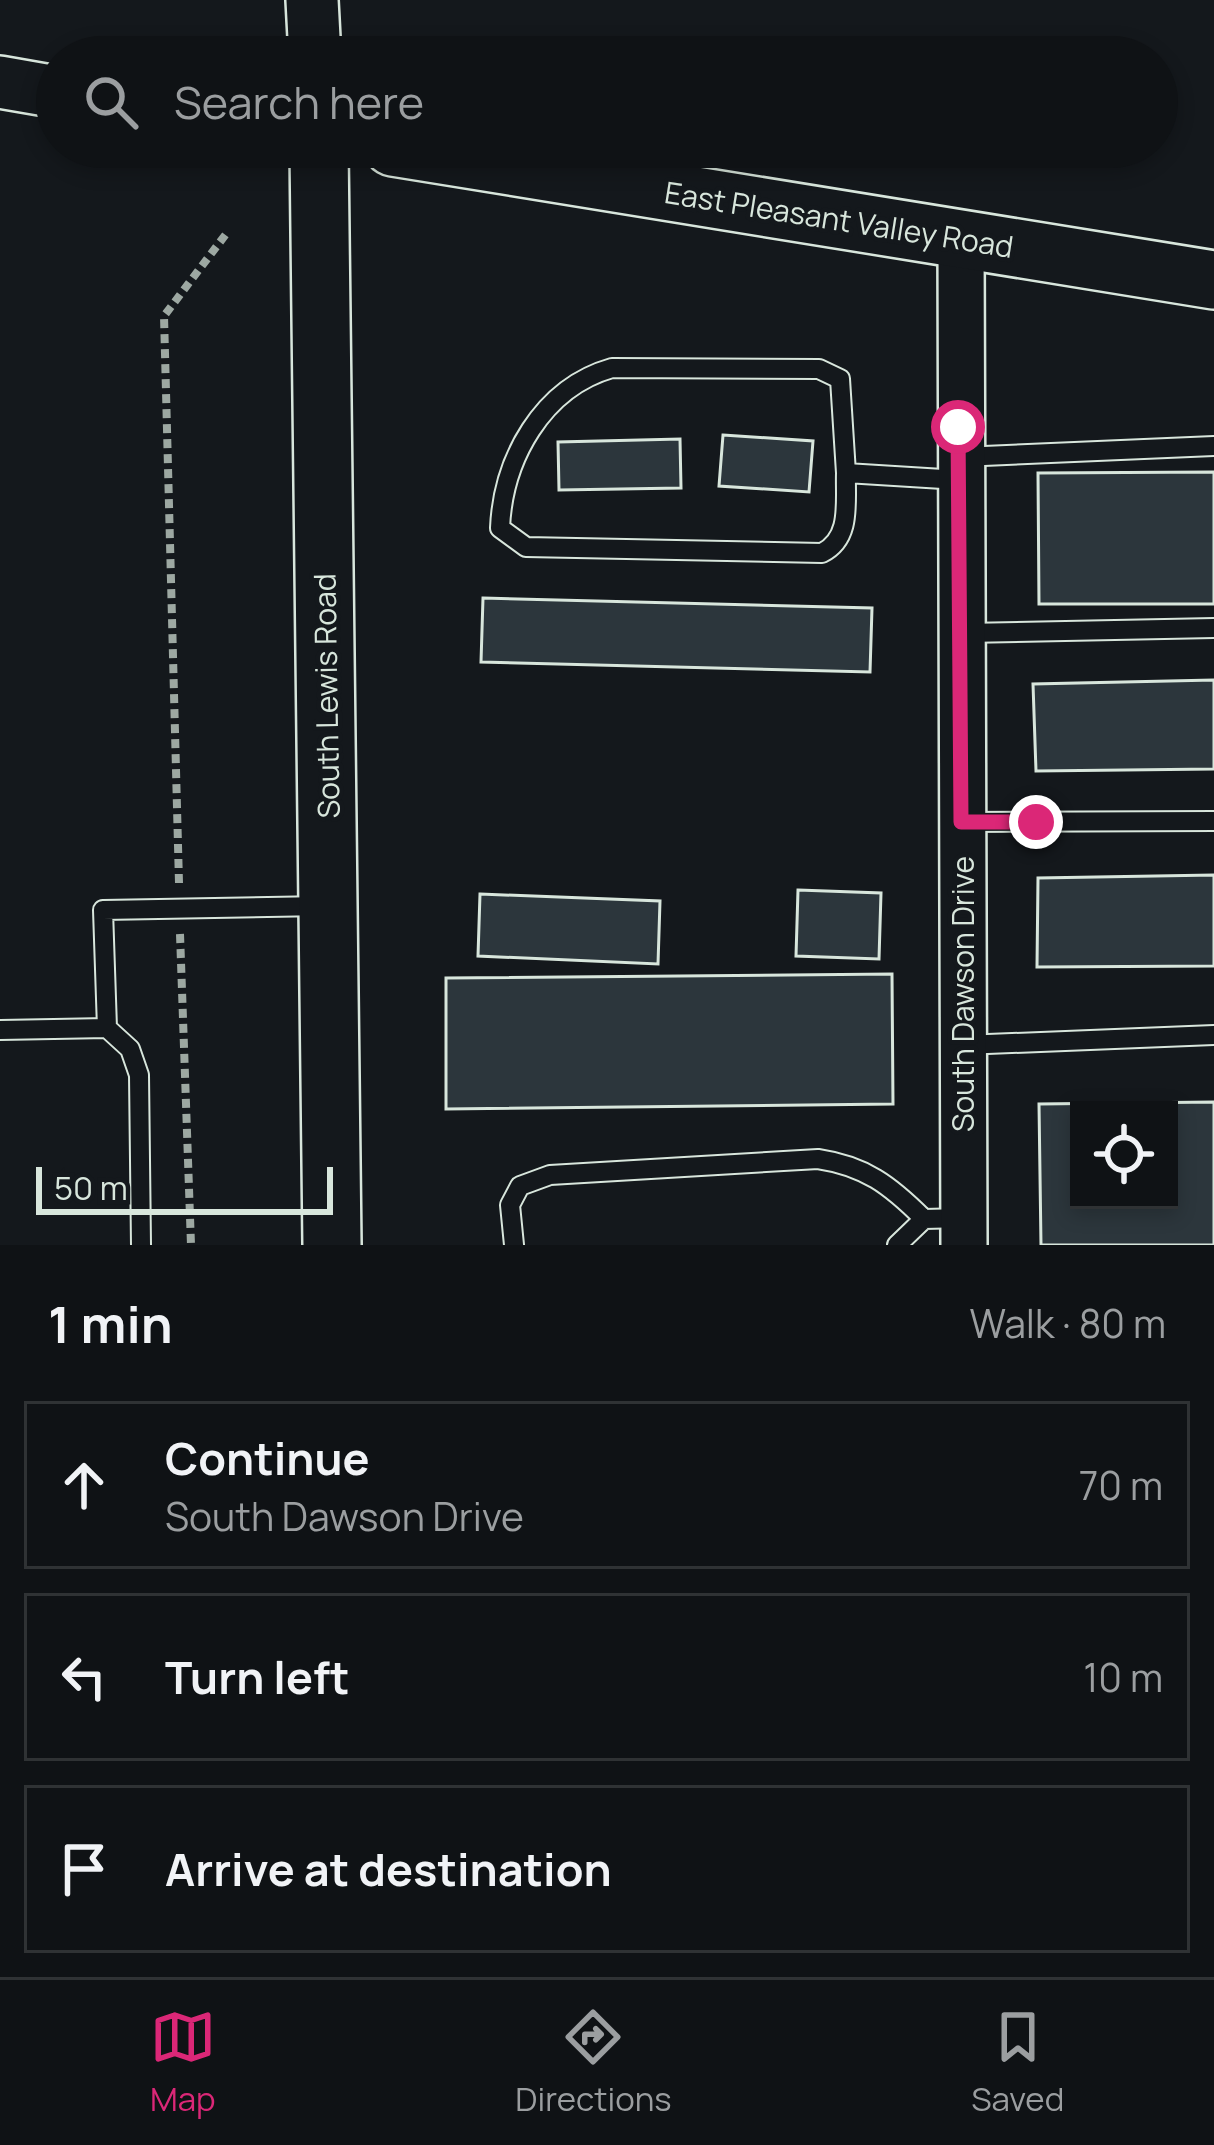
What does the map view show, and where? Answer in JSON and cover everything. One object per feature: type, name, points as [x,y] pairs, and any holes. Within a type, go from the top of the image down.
[{"type":"main road","points":[[312,0],[314,36]]},
{"type":"main road","points":[[0,82],[36,88]]},
{"type":"main road","name":"South Lewis Road","points":[[319,168],[332,1245]]},
{"type":"main road","name":"East Pleasant Valley Road","points":[[524,168],[1214,280]]},
{"type":"street","name":"South Dawson Drive","points":[[951,1227],[963,1045],[961,238]]},
{"type":"lane","points":[[612,368],[819,369],[840,379],[846,473],[844,531],[835,546],[822,553],[526,547],[500,528],[502,485],[515,455],[552,402],[582,376],[612,368]]},
{"type":"lane","points":[[846,473],[959,469],[1214,446]]},
{"type":"lane","points":[[960,634],[1214,628]]},
{"type":"lane","points":[[961,822],[1214,821]]},
{"type":"lane","points":[[107,1028],[103,910],[328,906]]},
{"type":"lane","points":[[0,1030],[107,1028],[130,1049],[139,1076],[141,1245]]},
{"type":"lane","points":[[963,1045],[1214,1036]]},
{"type":"lane","points":[[514,1245],[510,1205],[520,1186],[550,1175],[818,1159],[853,1164],[951,1227]]},
{"type":"lane","points":[[897,1245],[951,1227]]},
{"type":"path","points":[[191,1245],[164,316],[226,234]]},
{"type":"building","points":[[723,435],[813,441],[809,492],[719,486]]},
{"type":"building","points":[[680,439],[681,488],[559,490],[558,442]]},
{"type":"building","points":[[1214,472],[1214,604],[1039,604],[1038,473]]},
{"type":"building","points":[[483,598],[872,608],[870,672],[481,662]]},
{"type":"building","points":[[1214,680],[1214,769],[1036,771],[1033,684]]},
{"type":"building","points":[[1214,875],[1214,966],[1037,967],[1038,878]]},
{"type":"building","points":[[798,890],[881,893],[879,959],[796,956]]},
{"type":"building","points":[[480,894],[660,901],[658,964],[478,956]]},
{"type":"building","points":[[892,974],[893,1104],[446,1109],[446,978]]},
{"type":"building","points":[[1178,1102],[1214,1102],[1214,1245],[1041,1245],[1039,1104],[1070,1104],[1070,1209],[1178,1209]]},
{"type":"route","points":[[958,427],[961,822],[1036,822]]}]
